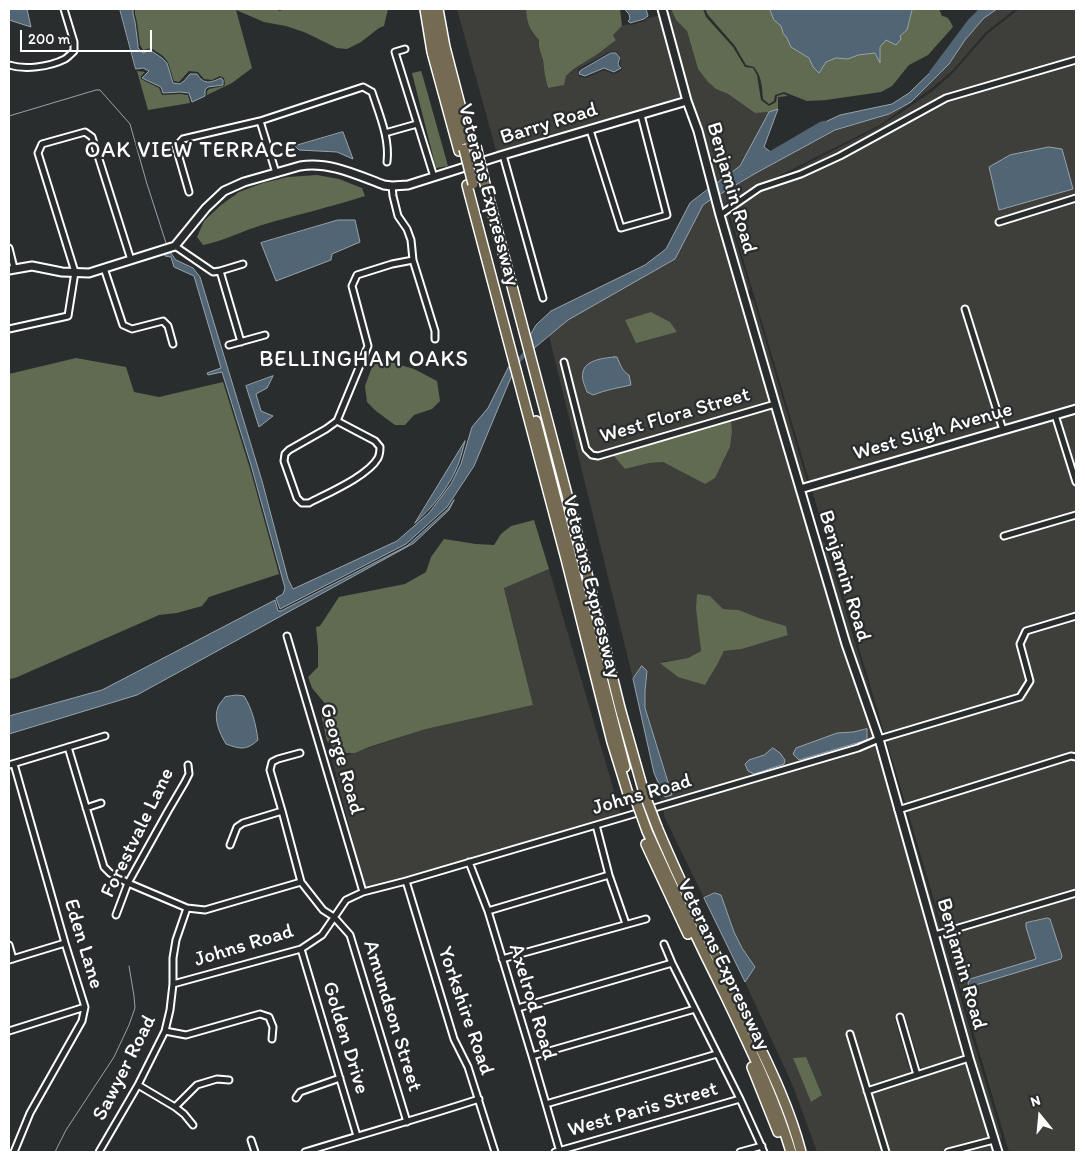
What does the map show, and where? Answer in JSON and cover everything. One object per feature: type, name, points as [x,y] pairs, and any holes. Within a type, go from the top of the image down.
[{"type":"highway","name":"Veterans Expressway","points":[[425,9],[434,58],[467,148],[476,183],[512,288],[523,327],[620,708],[644,793],[690,900],[770,1067],[789,1112],[801,1152]]},
{"type":"highway","points":[[431,9],[438,51],[467,148]]},
{"type":"highway","points":[[438,9],[467,148]]},
{"type":"highway","name":"Veterans Expressway","points":[[443,9],[467,148],[512,342],[612,742],[665,886],[756,1076],[785,1152]]},
{"type":"highway","points":[[644,831],[762,1074],[778,1112],[791,1152]]},
{"type":"street","points":[[9,65],[15,67],[53,63],[66,58],[74,51],[74,42],[64,9]]},
{"type":"street","name":"Benjamin Road","points":[[662,9],[775,404],[846,644],[879,739],[969,1058],[998,1152]]},
{"type":"street","points":[[405,49],[395,52],[434,177]]},
{"type":"street","points":[[720,215],[759,188],[801,174],[840,156],[946,98],[1076,60]]},
{"type":"street","points":[[189,192],[176,147],[183,139],[260,121],[363,87],[372,92],[385,133],[389,152],[388,162]]},
{"type":"street","name":"Barry Road","points":[[175,246],[206,208],[224,191],[244,182],[300,166],[320,165],[333,167],[384,185],[408,185],[687,101]]},
{"type":"street","points":[[590,130],[621,228],[667,215],[641,115]]},
{"type":"street","points":[[260,121],[276,173]]},
{"type":"street","points":[[385,133],[417,124]]},
{"type":"street","points":[[9,329],[68,316],[75,272],[38,153],[42,144],[85,132],[92,137],[131,260]]},
{"type":"street","points":[[503,155],[543,298]]},
{"type":"street","points":[[392,186],[398,216],[407,229],[411,240],[413,260],[435,331],[435,339]]},
{"type":"street","points":[[999,222],[1076,198]]},
{"type":"street","points":[[9,248],[12,269],[32,266],[62,272],[89,273],[175,246],[213,272],[243,264]]},
{"type":"street","points":[[337,421],[375,441],[380,446],[380,454],[377,460],[361,475],[309,503],[302,503],[296,498],[284,461],[284,454],[337,421],[368,346],[352,286],[357,275],[392,264],[413,260]]},
{"type":"street","points":[[104,268],[123,325],[132,329],[163,321],[168,326],[173,344]]},
{"type":"street","points":[[220,271],[241,342]]},
{"type":"street","points":[[965,309],[1002,430]]},
{"type":"street","points":[[229,345],[265,335]]},
{"type":"street","name":"West Flora Street","points":[[564,362],[586,449],[592,455],[598,456],[775,404]]},
{"type":"street","name":"West Sligh Avenue","points":[[800,489],[1076,409]]},
{"type":"street","points":[[1055,415],[1076,482]]},
{"type":"street","points":[[1004,536],[1076,515]]},
{"type":"street","name":"Johns Road","points":[[174,984],[300,949],[322,935],[346,900],[363,892],[858,748],[879,739],[1020,696],[1030,681],[1020,644],[1026,631],[1076,616]]},
{"type":"street","name":"George Road","points":[[287,636],[363,892]]},
{"type":"street","points":[[11,764],[105,736]]},
{"type":"street","points":[[68,747],[104,867],[110,873],[128,883],[187,908],[205,910],[301,882]]},
{"type":"street","name":"Amundson Street","points":[[300,753],[272,762],[270,770],[301,882],[323,910],[334,917],[350,935],[407,1122]]},
{"type":"street","points":[[898,810],[1070,756],[1076,756]]},
{"type":"street","name":"Eden Lane","points":[[11,764],[85,1007],[82,1021],[30,1113],[14,1152]]},
{"type":"street","name":"Forestvale Lane","points":[[116,915],[128,883],[189,774],[188,765]]},
{"type":"street","points":[[86,808],[101,803]]},
{"type":"street","points":[[230,846],[237,827],[243,823],[282,811]]},
{"type":"street","points":[[596,825],[609,874],[626,924]]},
{"type":"street","name":"Axelrod Road","points":[[469,862],[488,911],[518,1008],[558,1152]]},
{"type":"street","points":[[488,911],[609,874]]},
{"type":"street","name":"Yorkshire Road","points":[[406,881],[454,1039],[468,1067],[494,1152]]},
{"type":"street","points":[[935,935],[1076,893]]},
{"type":"street","name":"Sawyer Road","points":[[100,1152],[166,1031],[174,984],[173,958],[176,940],[187,908]]},
{"type":"street","points":[[502,959],[646,919]]},
{"type":"street","points":[[9,945],[11,960],[65,943]]},
{"type":"street","points":[[664,944],[764,1152]]},
{"type":"street","name":"Golden Drive","points":[[300,949],[357,1136]]},
{"type":"street","points":[[518,1008],[672,963]]},
{"type":"street","points":[[9,1031],[85,1007]]},
{"type":"street","points":[[532,1056],[695,1009]]},
{"type":"street","points":[[166,1031],[186,1036],[260,1014],[269,1016],[274,1028],[272,1039]]},
{"type":"street","points":[[900,1017],[917,1075]]},
{"type":"street","points":[[850,1034],[886,1152]]},
{"type":"street","points":[[546,1104],[717,1054]]},
{"type":"street","points":[[867,1091],[969,1058]]},
{"type":"street","points":[[296,1098],[300,1092],[340,1078]]},
{"type":"street","points":[[175,1107],[196,1085],[217,1079],[229,1080]]},
{"type":"street","points":[[138,1085],[175,1107],[193,1125]]},
{"type":"street","points":[[305,1152],[479,1099]]},
{"type":"street","name":"West Paris Street","points":[[558,1152],[740,1099]]},
{"type":"street","points":[[251,1140],[255,1152]]},
{"type":"street","points":[[948,1152],[994,1140]]},
{"type":"street","points":[[740,1152],[762,1146]]},
{"type":"shaded area","points":[[457,9],[526,9],[532,33],[539,40],[548,88],[563,85],[566,76],[616,39],[613,35],[622,26],[661,15],[684,99],[497,154]],"holes":[[[611,51],[617,52],[621,58],[622,69],[619,72],[614,74],[604,70],[586,78],[578,76],[578,69]]]},
{"type":"shaded area","points":[[997,9],[1015,9],[985,33],[953,70],[932,88],[880,125],[757,186],[726,203],[726,207],[721,211],[717,196],[756,173],[835,130],[889,114],[949,64],[965,40],[984,18]]},
{"type":"shaded area","points":[[1019,9],[1076,9],[1076,1152],[1009,1152],[727,205],[881,126],[934,90],[954,72],[987,34]]},
{"type":"shaded area","points":[[672,11],[676,20],[687,31],[698,69],[708,82],[755,113],[769,112],[740,166],[714,185],[665,13]]},
{"type":"shaded area","points":[[713,198],[772,402],[593,453],[588,448],[566,359],[562,360],[584,450],[590,457],[597,459],[620,452],[625,469],[649,463],[663,462],[705,484],[723,463],[730,447],[731,420],[773,407],[876,738],[860,745],[661,803],[654,773],[665,797],[672,794],[645,708],[647,671],[642,666],[633,679],[549,336],[568,320],[675,259],[703,204]],"holes":[[[617,357],[625,373],[618,389],[593,395],[600,359]],[[710,596],[722,609],[739,610],[786,626],[788,634],[742,649],[724,651],[705,685],[661,662],[688,658],[701,651],[699,630]],[[853,732],[800,760],[794,754],[796,748],[837,733]],[[764,755],[784,764],[754,774],[749,760]]]},
{"type":"shaded area","points":[[727,213],[750,288],[747,296],[754,301],[808,484],[801,486],[722,216]]},
{"type":"shaded area","points":[[816,535],[825,543],[883,735],[880,736],[848,643]]},
{"type":"shaded area","points":[[549,569],[621,815],[365,889],[332,760],[426,729],[533,705],[504,587]]},
{"type":"shaded area","points":[[877,743],[966,1057],[922,1071],[904,1013],[894,1016],[911,1074],[869,1088],[851,1031],[847,1032],[884,1152],[817,1152],[793,1086],[745,982],[755,967],[734,932],[721,895],[715,893],[704,898],[664,816],[663,808],[862,750]],"holes":[[[793,1058],[822,1094],[811,1102]]]},
{"type":"shaded area","points":[[905,810],[941,930],[936,932],[901,811]]},
{"type":"shaded area","points":[[942,935],[1002,1138],[996,1140],[938,937]]},
{"type":"shaded area","points":[[967,1062],[991,1138],[938,1152],[889,1152],[870,1092]]},
{"type":"shaded area","points":[[992,1143],[995,1152],[957,1152],[970,1148]]},
{"type":"green space","points":[[135,9],[275,9],[280,11],[283,9],[388,9],[384,26],[347,49],[337,48],[304,32],[264,22],[236,10],[252,68],[232,83],[207,95],[209,89],[224,86],[224,78],[220,76],[212,80],[204,79],[198,72],[189,71],[179,82],[174,81],[168,62],[163,56],[151,48],[143,50],[140,45]]},
{"type":"green space","points":[[526,9],[620,9],[622,26],[613,35],[616,40],[574,69],[566,76],[564,85],[548,88],[539,40],[529,26]]},
{"type":"green space","points":[[671,9],[703,9],[706,17],[733,47],[745,67],[753,68],[757,75],[761,100],[769,106],[776,102],[777,96],[784,94],[788,96],[778,97],[778,109],[770,112],[755,113],[708,82],[698,69],[687,31],[676,20]]},
{"type":"green space","points":[[705,9],[939,9],[942,16],[948,18],[953,27],[928,55],[909,65],[892,86],[881,92],[807,101],[784,92],[775,95],[774,101],[769,104],[763,99],[761,82],[757,71],[754,67],[746,65],[735,46]]},
{"type":"green space","points":[[137,71],[145,72],[141,79],[159,88],[162,95],[188,95],[190,103],[148,110]]},
{"type":"green space","points":[[421,71],[448,166],[436,168],[412,73]]},
{"type":"green space","points":[[317,175],[339,179],[362,188],[365,196],[262,225],[203,245],[197,237],[204,221],[239,192],[263,183],[288,177]]},
{"type":"green space","points":[[651,312],[670,322],[677,332],[636,343],[625,320]]},
{"type":"green space","points":[[76,358],[126,367],[134,392],[159,397],[223,382],[251,472],[279,574],[209,597],[202,606],[177,613],[159,615],[9,679],[9,374]]},
{"type":"green space","points":[[380,359],[414,369],[437,381],[440,401],[432,409],[414,415],[405,425],[395,425],[367,402],[365,386],[372,367]]},
{"type":"green space","points":[[731,420],[730,447],[715,478],[705,484],[663,462],[649,463],[625,469],[614,456],[621,452]]},
{"type":"green space","points":[[534,520],[549,569],[504,588],[533,705],[426,729],[355,753],[339,753],[327,741],[321,714],[327,706],[312,688],[308,677],[318,667],[316,627],[320,626],[339,597],[405,584],[426,572],[431,557],[444,539],[494,545],[501,534],[511,526]]},
{"type":"green space","points":[[697,594],[710,596],[723,609],[739,610],[786,626],[788,635],[742,649],[724,651],[705,685],[678,677],[660,663],[688,658],[701,651],[696,608]]},
{"type":"green space","points":[[806,1057],[822,1095],[811,1102],[793,1058]]},
{"type":"water","points":[[9,9],[27,9],[31,27],[9,20]]},
{"type":"water","points":[[120,9],[133,9],[138,48],[143,53],[150,50],[167,63],[173,83],[180,84],[190,74],[197,74],[202,80],[207,82],[221,78],[223,85],[208,87],[205,90],[205,96],[192,102],[189,93],[163,93],[161,87],[142,78],[149,71],[143,68],[136,69]]},
{"type":"water","points":[[627,9],[646,9],[648,16],[630,23],[628,21],[630,19],[626,11]]},
{"type":"water","points":[[770,9],[912,10],[907,30],[900,36],[901,39],[896,45],[886,40],[880,47],[880,63],[875,53],[858,55],[848,59],[836,58],[826,62],[819,73],[813,67],[809,58],[791,47],[781,26],[774,20]]},
{"type":"water","points":[[981,9],[997,9],[984,18],[965,40],[949,64],[911,102],[889,114],[835,130],[717,196],[714,185],[740,166],[769,112],[778,109],[764,147],[772,153],[840,115],[892,104],[909,93],[939,64]]},
{"type":"water","points":[[611,53],[616,53],[620,58],[618,63],[621,68],[614,72],[604,68],[585,76],[579,74],[580,71]]},
{"type":"water","points":[[343,132],[353,159],[337,152],[299,150],[295,146]]},
{"type":"water","points":[[1049,147],[1062,149],[1073,189],[999,210],[989,167],[1010,155]]},
{"type":"water","points":[[710,188],[713,198],[703,205],[675,259],[568,320],[532,350],[528,339],[536,325],[551,311],[645,265],[666,249],[690,203]]},
{"type":"water","points":[[338,220],[355,220],[360,242],[332,254],[331,260],[276,281],[261,243]]},
{"type":"water","points":[[170,252],[176,260],[193,268],[200,277],[262,481],[288,579],[293,589],[397,541],[429,513],[451,484],[461,464],[472,427],[488,408],[509,366],[512,375],[474,466],[447,507],[406,544],[280,609],[276,598],[283,594],[285,588],[251,465],[222,372],[208,375],[207,373],[221,368],[194,276],[174,267],[171,257],[165,256],[164,253]]},
{"type":"water","points":[[617,357],[623,369],[629,375],[631,385],[593,395],[587,392],[582,377],[584,368],[596,360]]},
{"type":"water","points":[[273,376],[267,388],[256,394],[261,411],[273,416],[259,427],[246,386]]},
{"type":"water","points":[[465,441],[458,465],[450,481],[434,503],[415,523]]},
{"type":"water","points":[[454,500],[449,510],[414,543],[137,695],[9,734],[9,716],[102,690],[275,600],[278,611],[281,611],[407,546],[448,509]]},
{"type":"water","points":[[642,666],[647,671],[645,708],[672,795],[665,797],[654,773],[633,679]]},
{"type":"water","points":[[244,696],[249,706],[258,740],[250,746],[243,748],[226,744],[216,716],[219,706],[225,697]]},
{"type":"water","points":[[867,729],[867,740],[799,760],[793,754],[796,748],[837,733]]},
{"type":"water","points":[[773,748],[785,760],[784,764],[754,774],[748,771],[745,764],[749,760],[764,755]]},
{"type":"water","points":[[715,893],[721,895],[734,932],[755,967],[745,982],[704,898]]},
{"type":"water","points":[[1050,919],[1062,956],[1061,959],[969,987],[970,979],[1036,959],[1026,923]]},
{"type":"waterway","points":[[931,73],[970,21],[982,9]]},
{"type":"waterway","points":[[9,116],[100,90],[130,124],[166,243]]},
{"type":"waterway","points":[[768,155],[825,123]]},
{"type":"waterway","points":[[514,366],[529,349]]},
{"type":"waterway","points":[[55,1152],[66,1130],[114,1057],[129,1025],[135,1008],[129,966]]},
{"type":"district","name":"OAK VIEW TERRACE","points":[[191,151]]},
{"type":"district","name":"BELLINGHAM OAKS","points":[[364,360]]}]
